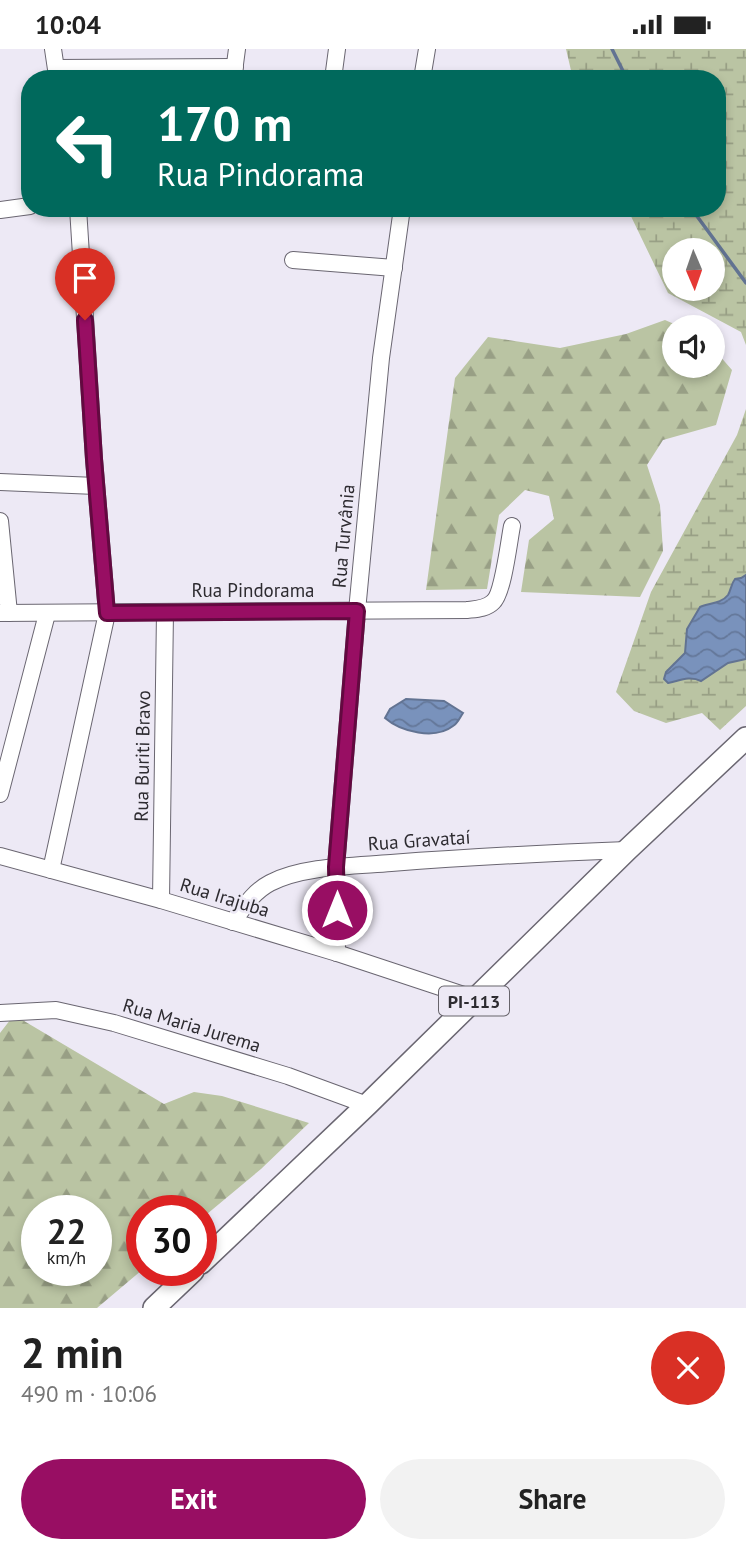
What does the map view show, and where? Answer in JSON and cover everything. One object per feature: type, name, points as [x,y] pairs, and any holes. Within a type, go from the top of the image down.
[{"type":"main road","name":"PI-113","points":[[217,1248],[746,738]]},
{"type":"main road","points":[[153,1308],[177,1286]]},
{"type":"street","points":[[53,49],[56,70]]},
{"type":"street","points":[[234,70],[237,49]]},
{"type":"street","points":[[334,70],[337,49]]},
{"type":"street","points":[[424,70],[427,49]]},
{"type":"street","points":[[0,210],[21,207]]},
{"type":"street","points":[[51,870],[107,613],[79,217]]},
{"type":"street","name":"Rua Turvânia","points":[[337,953],[336,867],[357,611],[381,358],[401,217]]},
{"type":"street","points":[[293,260],[394,268]]},
{"type":"street","points":[[0,482],[96,486]]},
{"type":"street","points":[[0,521],[4,613]]},
{"type":"street","name":"Rua Pindorama","points":[[4,613],[475,609],[492,604],[499,593],[512,526]]},
{"type":"street","name":"Rua Buriti Bravo","points":[[161,900],[165,611]]},
{"type":"street","points":[[0,794],[47,614]]},
{"type":"street","name":"Rua Gravataí","points":[[233,922],[256,892],[289,875],[336,867],[489,855],[627,850]]},
{"type":"street","name":"Rua Irajuba","points":[[0,856],[161,900],[337,953],[476,999]]},
{"type":"street","name":"Rua Maria Jurema","points":[[0,1013],[56,1010],[114,1023],[288,1076],[367,1105]]},
{"type":"green space","points":[[566,49],[746,49],[746,345],[741,332],[725,323],[725,315],[709,315],[683,301],[725,301],[725,238],[662,238],[662,281],[631,217],[726,217],[726,70],[571,70]]},
{"type":"green space","points":[[662,321],[662,378],[725,378],[725,362],[732,370],[716,425],[663,440],[647,465],[660,505],[663,551],[640,597],[521,592],[529,540],[554,519],[549,496],[525,490],[499,515],[487,589],[426,590],[455,378],[488,337],[560,348],[626,334]]},
{"type":"green space","points":[[746,409],[746,706],[720,730],[702,713],[666,723],[634,711],[616,692],[651,592],[737,435]]},
{"type":"green space","points":[[14,1015],[164,1104],[194,1092],[222,1096],[309,1123],[261,1169],[217,1206],[217,1195],[126,1195],[126,1284],[97,1308],[0,1308],[0,1033]]},
{"type":"water","points":[[746,575],[746,659],[728,663],[701,681],[688,678],[668,683],[664,679],[666,672],[685,653],[687,629],[700,607],[725,598],[735,579]]},
{"type":"water","points":[[406,699],[444,701],[463,713],[456,723],[446,730],[418,733],[385,718],[390,709]]},
{"type":"waterway","points":[[612,49],[622,70]]},
{"type":"waterway","points":[[698,217],[746,283]]},
{"type":"route","points":[[85,320],[107,613],[357,611],[336,867],[337,910]]}]
